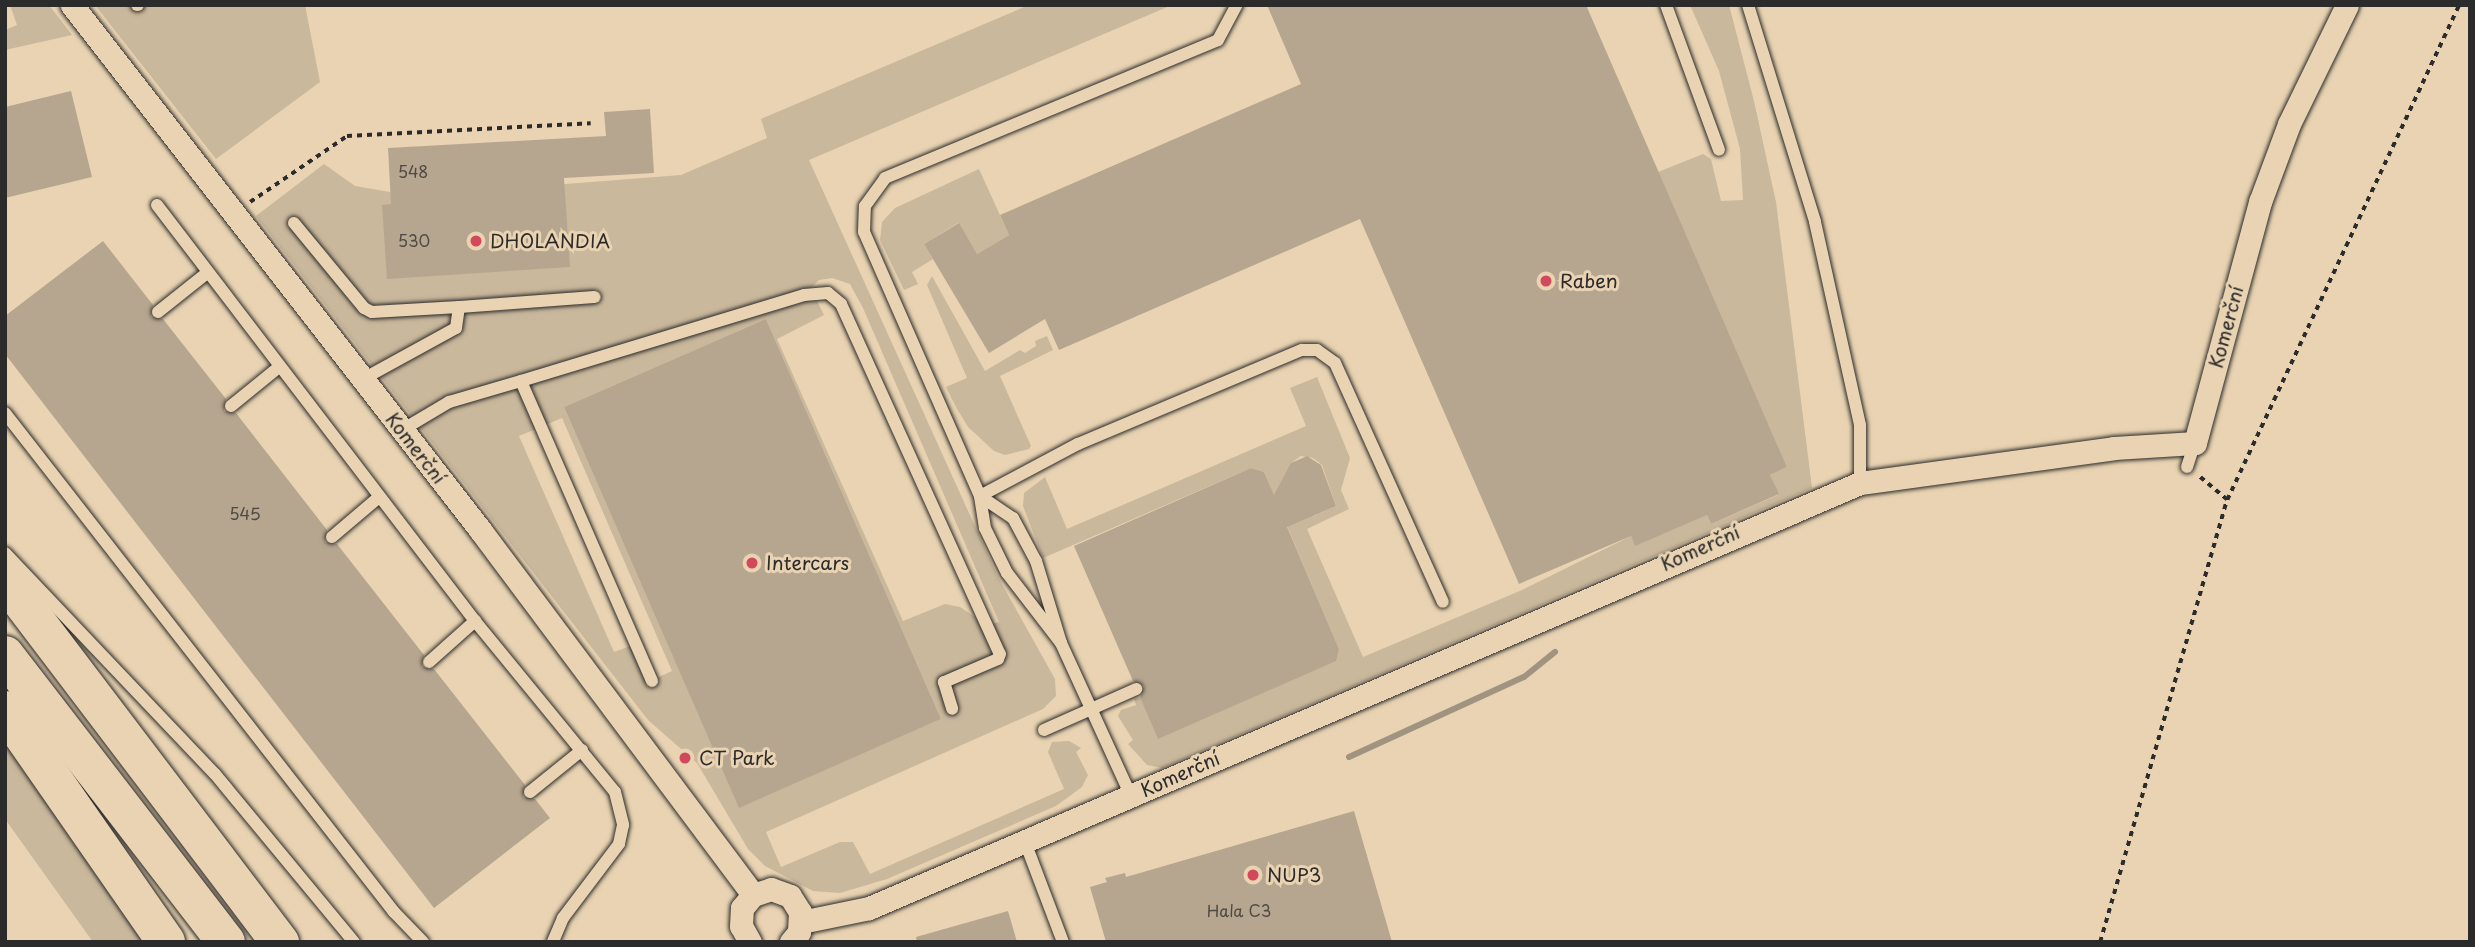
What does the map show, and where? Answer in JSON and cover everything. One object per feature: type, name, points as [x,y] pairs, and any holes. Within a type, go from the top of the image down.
[{"type":"highway","points":[[5,580],[280,942]]},
{"type":"highway","points":[[5,655],[226,942]]},
{"type":"highway","points":[[5,710],[166,942]]},
{"type":"street","name":"Komerční","points":[[72,5],[402,430],[752,895],[781,891],[796,903],[796,932],[869,908],[1860,483],[2114,448],[2195,443],[2260,202],[2289,124],[2347,5]]},
{"type":"street","points":[[749,942],[740,917],[752,895]]},
{"type":"lane","points":[[1061,643],[1007,573],[985,528],[980,496],[864,232],[865,206],[886,178],[1218,40],[1237,5]]},
{"type":"lane","points":[[1666,5],[1719,150]]},
{"type":"lane","points":[[1748,5],[1815,222],[1860,425],[1860,483]]},
{"type":"lane","points":[[157,205],[475,621],[615,792],[623,825],[612,858],[563,918],[553,942]]},
{"type":"lane","points":[[294,223],[364,308],[372,312],[595,297]]},
{"type":"lane","points":[[158,312],[207,272]]},
{"type":"lane","points":[[402,430],[449,402],[804,295],[828,293],[841,304],[1000,654],[999,659],[944,682],[953,709]]},
{"type":"lane","points":[[363,379],[456,328],[459,307]]},
{"type":"lane","points":[[980,496],[1078,444],[1302,350],[1317,350],[1335,363],[1443,602]]},
{"type":"lane","points":[[231,406],[279,367]]},
{"type":"lane","points":[[521,381],[652,681]]},
{"type":"lane","points":[[5,413],[387,903],[423,942]]},
{"type":"lane","points":[[2187,467],[2195,443]]},
{"type":"lane","points":[[980,496],[1013,518],[1036,561],[1061,643],[1131,796]]},
{"type":"lane","points":[[332,537],[379,497]]},
{"type":"lane","points":[[5,553],[215,774],[354,942]]},
{"type":"lane","points":[[429,662],[475,621]]},
{"type":"lane","points":[[1044,730],[1136,689]]},
{"type":"lane","points":[[530,792],[582,750]]},
{"type":"lane","points":[[1025,842],[1063,942]]},
{"type":"path","points":[[2100,942],[2227,500],[2459,5]]},
{"type":"path","points":[[234,214],[347,136],[591,123]]},
{"type":"path","points":[[2187,467],[2227,500]]},
{"type":"shaded area","points":[[10,5],[49,5],[72,35],[5,50],[5,30],[17,25]]},
{"type":"shaded area","points":[[95,5],[305,5],[320,82],[216,159]]},
{"type":"shaded area","points":[[1029,5],[1172,5],[809,160],[998,577],[1055,679],[1056,696],[1043,709],[766,832],[781,867],[840,842],[853,842],[870,874],[1064,789],[1048,752],[1052,742],[1069,741],[1081,748],[1076,752],[1088,775],[1082,787],[1056,806],[887,879],[840,893],[813,891],[765,866],[748,849],[697,763],[648,720],[256,216],[324,164],[355,186],[413,196],[681,175],[767,138],[761,119]],"holes":[[[832,278],[850,284],[863,308],[999,622],[987,625],[960,607],[945,604],[903,621],[777,339],[824,315],[817,301],[804,295],[819,280]],[[766,319],[941,719],[739,807],[564,407]],[[562,418],[672,671],[652,680],[636,644],[614,652],[519,436]]]},
{"type":"shaded area","points":[[1690,5],[1729,5],[1754,101],[1776,202],[1812,488],[1162,768],[1147,765],[1128,744],[1133,740],[1118,716],[1121,710],[1136,705],[1134,699],[1339,649],[1264,472],[1251,468],[1043,558],[1023,506],[1024,493],[1045,477],[1067,529],[1306,426],[1290,388],[1317,377],[1350,458],[1341,490],[1349,509],[1307,529],[1363,657],[1522,590],[1631,536],[1635,545],[1702,504],[1711,524],[1778,495],[1770,475],[1787,467],[1658,172],[1703,154],[1711,159],[1721,201],[1743,200],[1740,149],[1719,71]],"holes":[[[1301,456],[1313,458],[1322,465],[1336,506],[1313,516],[1291,463]]]},
{"type":"shaded area","points":[[979,169],[1009,235],[977,254],[958,223],[924,244],[933,259],[912,272],[918,284],[904,290],[880,240],[882,222],[895,208]]},
{"type":"shaded area","points":[[932,276],[985,371],[1020,350],[1025,353],[1036,346],[1035,341],[1047,336],[1053,350],[1000,376],[1031,446],[1029,449],[1005,455],[994,451],[968,427],[957,409],[946,387],[967,378],[927,285]]},
{"type":"shaded area","points":[[5,744],[145,942],[93,942],[5,819]]},
{"type":"building","name":"Raben","points":[[1267,5],[1586,5],[1787,467],[1770,475],[1779,494],[1711,524],[1707,515],[1635,546],[1631,536],[1519,584],[1360,219],[1059,350],[1045,319],[989,353],[924,244],[959,223],[977,254],[1009,235],[1000,215],[1301,84]]},
{"type":"building","points":[[71,91],[92,177],[5,198],[5,107]]},
{"type":"building","points":[[650,109],[654,173],[564,178],[570,267],[387,279],[382,205],[391,204],[388,148],[606,136],[604,112]]},
{"type":"building","points":[[103,241],[153,305],[151,317],[163,319],[226,399],[224,411],[236,413],[327,530],[325,542],[337,544],[424,655],[422,667],[434,669],[525,785],[523,797],[535,799],[550,818],[434,908],[5,354],[5,316]]},
{"type":"building","name":"Intercars","points":[[766,319],[941,719],[739,808],[564,407]]},
{"type":"building","points":[[1307,456],[1321,465],[1336,506],[1287,527],[1339,649],[1336,661],[1158,739],[1140,697],[1144,686],[1133,681],[1074,546],[1251,468],[1264,472],[1274,495],[1291,463]]},
{"type":"building","name":"NUP3","points":[[1354,811],[1392,942],[1106,942],[1090,887],[1107,882],[1105,878],[1125,873],[1126,877]]},
{"type":"building","points":[[1008,911],[1017,942],[917,942],[916,937]]},
{"type":"waterway","points":[[1349,757],[1524,677],[1555,652]]},
{"type":"place","name":"DHOLANDIA","points":[[476,241]]},
{"type":"place","name":"Raben","points":[[1546,281]]},
{"type":"place","name":"Intercars","points":[[752,563]]},
{"type":"place","name":"CT Park","points":[[685,758]]},
{"type":"place","name":"NUP3","points":[[1253,875]]}]
